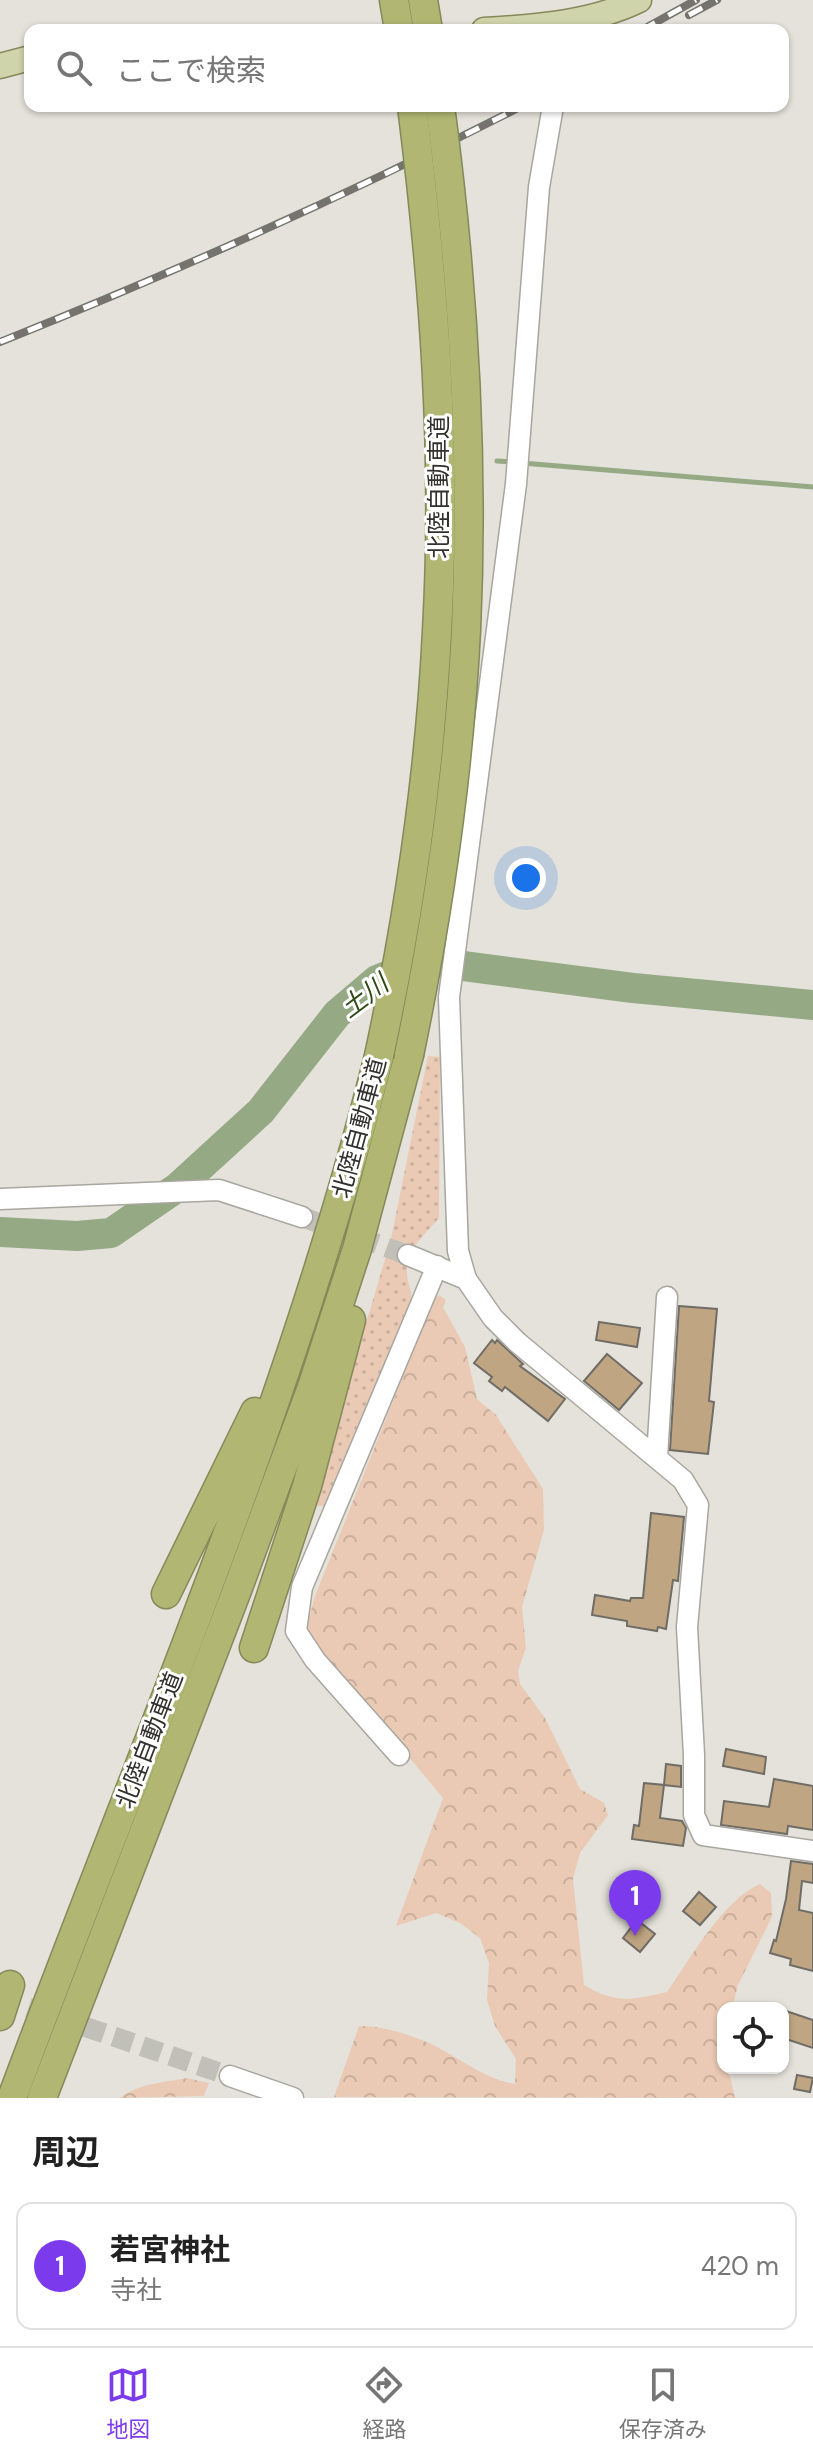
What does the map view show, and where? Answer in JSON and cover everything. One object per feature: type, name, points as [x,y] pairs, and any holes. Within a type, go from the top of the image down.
[{"type":"highway","points":[[394,0],[398,24]]},
{"type":"highway","points":[[423,0],[427,24]]},
{"type":"highway","name":"北陸自動車道","points":[[12,2098],[278,1397],[362,1125],[399,963],[430,727],[438,629],[440,483],[436,367],[430,271],[413,112]]},
{"type":"highway","name":"北陸自動車道","points":[[42,2098],[292,1441],[357,1249],[409,1055],[451,811],[467,600],[465,365],[451,192],[441,112]]},
{"type":"highway","points":[[166,1594],[258,1406],[306,1285],[362,1125]]},
{"type":"highway","points":[[254,1648],[307,1486],[335,1383],[361,1276],[390,1127]]},
{"type":"highway","points":[[0,2016],[10,1985]]},
{"type":"main road","points":[[564,24],[626,7],[639,0]]},
{"type":"main road","points":[[0,66],[24,60]]},
{"type":"street","points":[[552,112],[539,187],[516,484],[449,997],[458,1251],[466,1279],[493,1318],[517,1342],[683,1480],[698,1505],[687,1627],[694,1815],[703,1835],[813,1851]]},
{"type":"street","points":[[0,1199],[219,1190],[302,1217]]},
{"type":"street","points":[[408,1255],[466,1279]]},
{"type":"street","points":[[399,1755],[315,1660],[296,1631],[302,1587],[437,1266]]},
{"type":"street","points":[[657,1457],[667,1297]]},
{"type":"street","points":[[230,2076],[293,2098]]},
{"type":"green space","points":[[428,1056],[440,1057],[439,1218],[418,1241],[408,1261],[410,1308],[327,1507],[312,1505],[391,1239]]},
{"type":"green space","points":[[439,1295],[446,1300],[443,1307],[465,1347],[477,1399],[496,1415],[543,1489],[544,1530],[522,1607],[526,1648],[518,1671],[520,1684],[545,1718],[580,1789],[604,1803],[608,1815],[580,1853],[573,1879],[584,1985],[605,1995],[624,1999],[667,1992],[708,1932],[733,1903],[760,1884],[771,1893],[772,1917],[738,1985],[734,2002],[717,2002],[717,2074],[729,2074],[735,2098],[334,2097],[359,2026],[387,2029],[414,2037],[482,2073],[515,2084],[516,2059],[495,2026],[487,2000],[489,1963],[480,1938],[460,1923],[436,1913],[396,1926],[443,1798],[305,1632],[315,1596],[433,1301]]},
{"type":"green space","points":[[187,2078],[209,2083],[204,2096],[120,2098],[143,2087]]},
{"type":"building","points":[[679,1306],[717,1309],[709,1401],[714,1402],[708,1454],[670,1450]]},
{"type":"building","points":[[599,1322],[640,1328],[637,1347],[596,1340]]},
{"type":"building","points":[[492,1340],[495,1343],[497,1340],[523,1364],[520,1366],[565,1399],[548,1421],[505,1387],[502,1391],[489,1381],[492,1377],[474,1363]]},
{"type":"building","points":[[607,1354],[642,1383],[619,1410],[584,1381]]},
{"type":"building","points":[[651,1513],[684,1517],[678,1581],[673,1580],[666,1629],[658,1627],[657,1631],[627,1626],[627,1621],[592,1615],[595,1595],[630,1601],[631,1598],[643,1598]]},
{"type":"building","points":[[726,1749],[766,1757],[764,1774],[723,1766]]},
{"type":"building","points":[[666,1764],[681,1766],[681,1787],[664,1785]]},
{"type":"building","points":[[774,1779],[813,1786],[813,1830],[788,1826],[787,1834],[721,1825],[724,1801],[769,1807]]},
{"type":"building","points":[[644,1783],[664,1785],[660,1818],[682,1821],[686,1828],[683,1846],[632,1839],[634,1825],[639,1826]]},
{"type":"building","points":[[791,1861],[813,1864],[813,1883],[802,1881],[799,1910],[813,1913],[813,1971],[790,1965],[791,1959],[770,1953],[786,1899]]},
{"type":"building","points":[[699,1892],[716,1907],[700,1925],[683,1911]]},
{"type":"building","points":[[637,1920],[655,1934],[640,1952],[623,1938]]},
{"type":"building","points":[[789,2012],[813,2020],[813,2048],[789,2040]]},
{"type":"building","points":[[797,2075],[813,2078],[810,2092],[794,2089]]},
{"type":"waterway","points":[[497,461],[512,462]]},
{"type":"waterway","points":[[522,463],[813,487]]},
{"type":"waterway","name":"土川","points":[[0,1232],[77,1236],[111,1233],[178,1187],[261,1111],[337,1014],[377,980],[425,961],[633,988],[813,1005]]},
{"type":"tunnel","points":[[302,1217],[408,1255]]},
{"type":"tunnel","points":[[0,1998],[230,2076]]},
{"type":"railway","points":[[653,24],[696,0]]},
{"type":"railway","points":[[689,15],[717,0]]},
{"type":"railway","points":[[0,342],[264,230],[510,112]]},
{"type":"place","name":"若宮神社","points":[[635,1936]]}]
